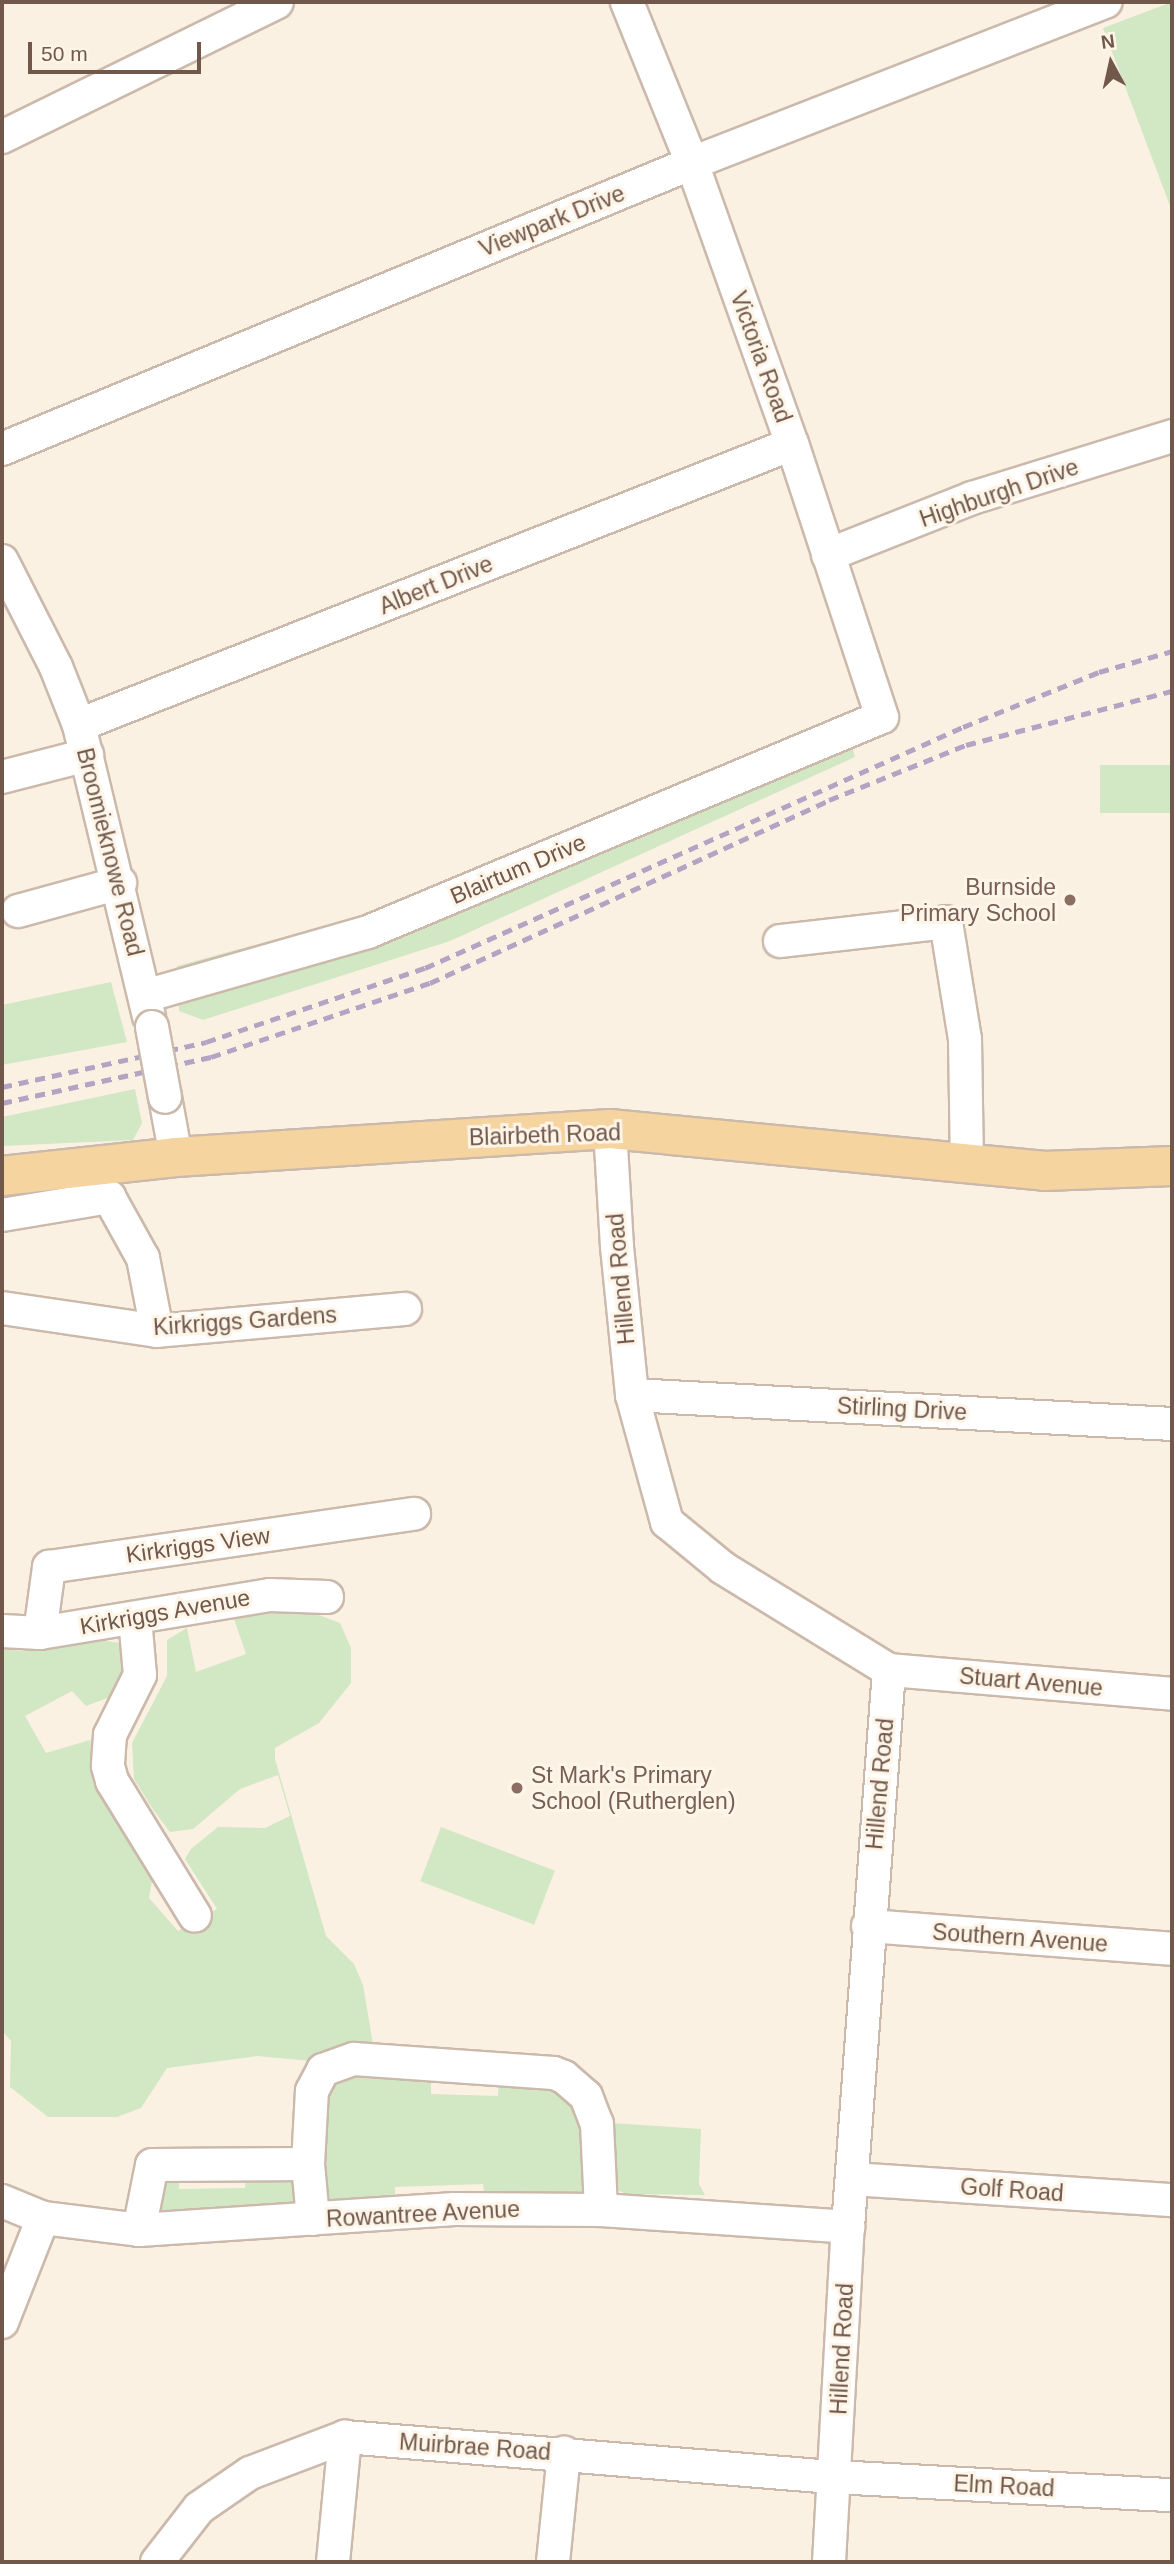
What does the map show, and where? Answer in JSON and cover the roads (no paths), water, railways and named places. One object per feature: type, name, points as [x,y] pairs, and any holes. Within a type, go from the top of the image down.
[{"type":"main road","name":"Blairbeth Road","points":[[2,1176],[176,1157],[610,1129],[1045,1171],[1172,1166]]},
{"type":"street","points":[[2,137],[277,2]]},
{"type":"street","name":"Victoria Road","points":[[627,2],[692,163],[792,444],[882,717]]},
{"type":"street","name":"Viewpark Drive","points":[[2,449],[692,163],[1106,2]]},
{"type":"street","name":"Highburgh Drive","points":[[828,555],[972,498],[1172,436]]},
{"type":"street","name":"Albert Drive","points":[[2,777],[83,740],[792,444]]},
{"type":"street","name":"Broomieknowe Road","points":[[2,561],[56,667],[83,740],[120,883],[152,1027],[176,1157]]},
{"type":"street","name":"Blairtum Drive","points":[[145,996],[368,932],[882,717]]},
{"type":"street","points":[[18,911],[120,883]]},
{"type":"street","points":[[780,941],[946,922],[965,1039],[967,1164]]},
{"type":"street","name":"Hillend Road","points":[[610,1129],[632,1395],[667,1522],[723,1568],[889,1670],[848,2227],[829,2562]]},
{"type":"street","points":[[2,1215],[109,1197],[143,1258],[157,1331]]},
{"type":"street","name":"Kirkriggs Gardens","points":[[2,1308],[157,1331],[405,1309]]},
{"type":"street","name":"Stirling Drive","points":[[632,1395],[1172,1424]]},
{"type":"street","name":"Kirkriggs View","points":[[40,1633],[49,1567],[414,1514]]},
{"type":"street","name":"Kirkriggs Avenue","points":[[2,1631],[40,1633],[270,1595],[327,1597]]},
{"type":"street","points":[[135,1618],[140,1675],[110,1735],[108,1766],[112,1781],[195,1916]]},
{"type":"street","name":"Stuart Avenue","points":[[889,1670],[1172,1694]]},
{"type":"street","name":"Southern Avenue","points":[[869,1926],[1172,1949]]},
{"type":"street","points":[[313,2219],[308,2164],[316,2078],[332,2063],[354,2059],[554,2073],[581,2090],[594,2113],[601,2210]]},
{"type":"street","points":[[139,2230],[152,2165],[308,2164]]},
{"type":"street","name":"Golf Road","points":[[853,2179],[1172,2200]]},
{"type":"street","name":"Rowantree Avenue","points":[[2,2202],[43,2218],[139,2230],[454,2209],[601,2210],[848,2227]]},
{"type":"street","points":[[2,2322],[43,2218]]},
{"type":"street","points":[[333,2562],[345,2437]]},
{"type":"street","name":"Muirbrae Road","points":[[168,2557],[199,2508],[250,2473],[345,2437],[835,2477]]},
{"type":"street","points":[[552,2562],[564,2454]]},
{"type":"street","name":"Elm Road","points":[[835,2477],[1172,2495]]},
{"type":"railway","points":[[2,1087],[206,1042],[425,968],[963,727],[1099,672],[1172,651]]},
{"type":"railway","points":[[2,1103],[211,1057],[430,983],[829,800],[966,745],[1172,691]]},
{"type":"place","name":"Burnside Primary School","points":[[1070,900]]},
{"type":"place","name":"St Mark's Primary School (Rutherglen)","points":[[517,1788]]}]
